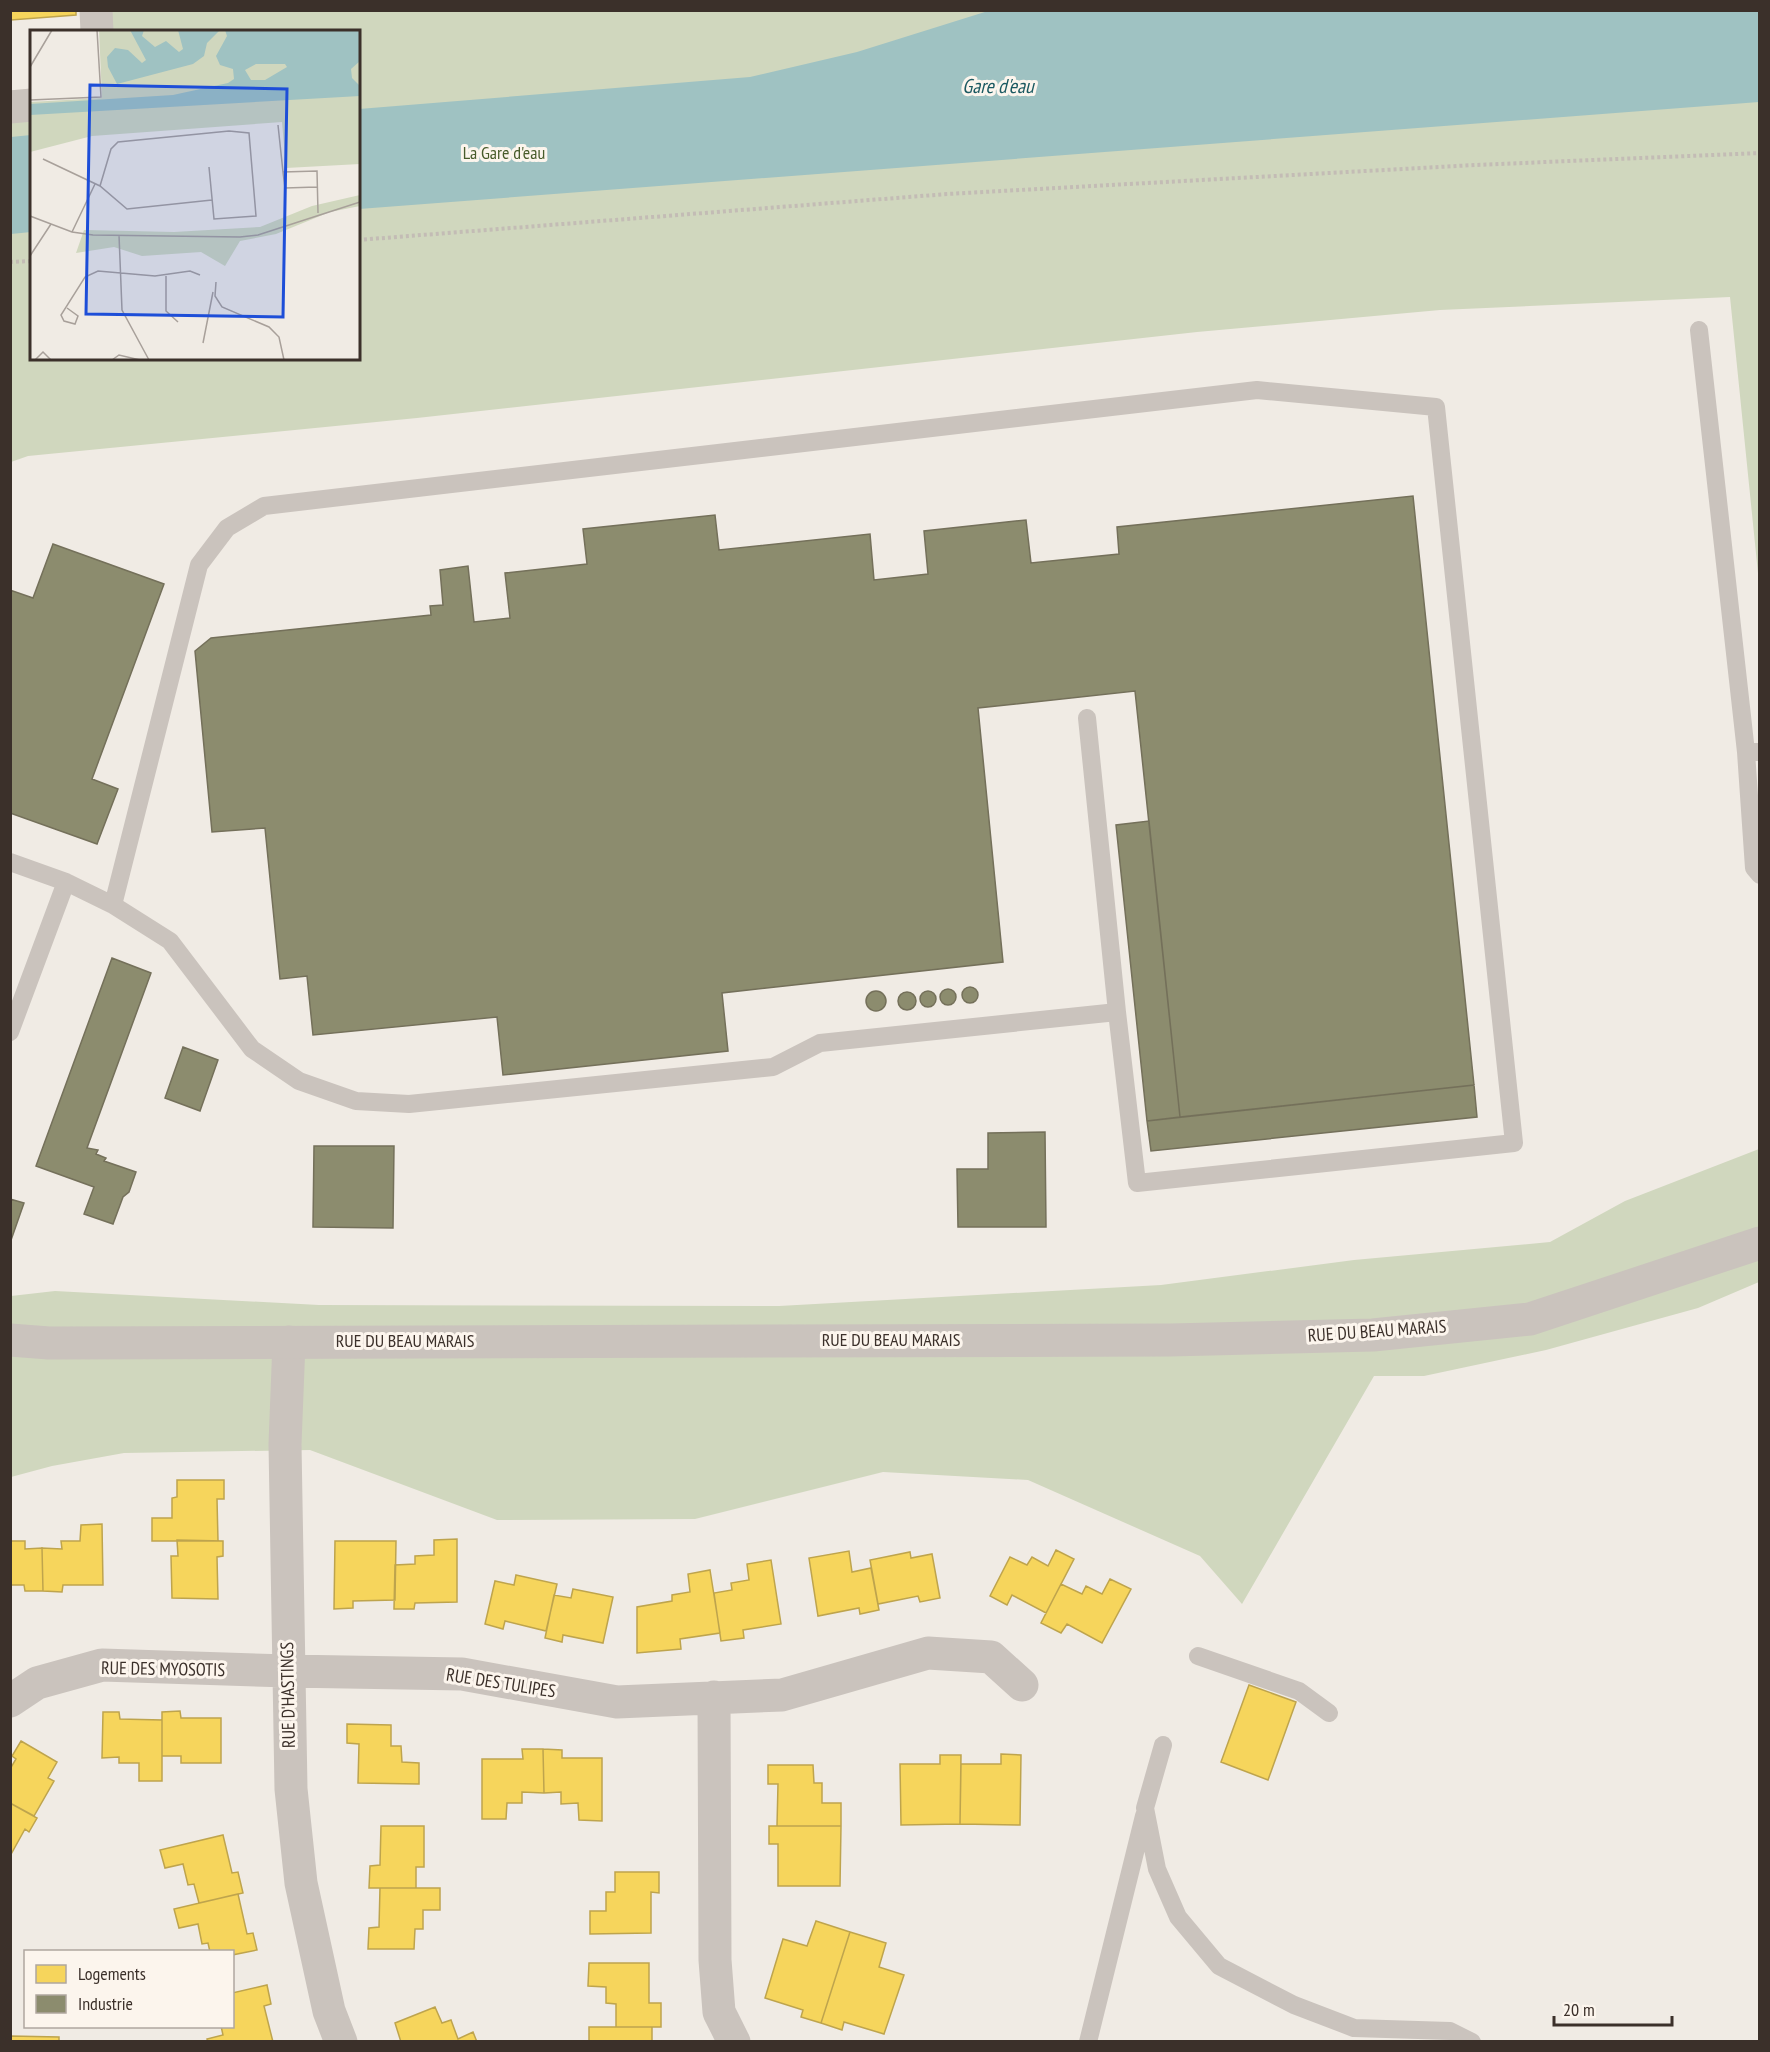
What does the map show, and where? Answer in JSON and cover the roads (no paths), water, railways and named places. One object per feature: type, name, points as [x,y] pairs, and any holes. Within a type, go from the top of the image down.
[{"type":"street","points":[[96,10],[97,30]]},
{"type":"street","points":[[10,107],[30,105]]},
{"type":"street","name":"RUE DU BEAU MARAIS","points":[[10,1340],[49,1343],[1170,1340],[1373,1335],[1530,1319],[1760,1243]]},
{"type":"street","name":"RUE D'HASTINGS","points":[[289,1342],[285,1444],[291,1789],[301,1883],[329,2011],[341,2042]]},
{"type":"street","name":"RUE DES TULIPES","points":[[288,1671],[462,1674],[616,1702],[782,1695],[928,1653],[991,1657],[1022,1686]]},
{"type":"street","name":"RUE DES MYOSOTIS","points":[[10,1701],[37,1683],[102,1665],[288,1671]]},
{"type":"street","points":[[714,1697],[715,1960],[719,2012],[734,2042]]},
{"type":"lane","points":[[1699,330],[1753,752],[1754,868],[1760,875]]},
{"type":"lane","points":[[112,905],[199,565],[226,528],[264,506],[1257,390],[1436,407],[1514,1143],[1137,1183],[1087,718]]},
{"type":"lane","points":[[10,862],[66,882],[112,905],[170,941],[252,1049],[299,1081],[356,1101],[409,1104],[773,1067],[820,1043],[1117,1012]]},
{"type":"lane","points":[[10,1032],[66,882]]},
{"type":"lane","points":[[1198,1656],[1299,1691],[1329,1713]]},
{"type":"lane","points":[[1088,2042],[1163,1745]]},
{"type":"lane","points":[[1146,1808],[1157,1869],[1178,1917],[1219,1966],[1294,2005],[1354,2028],[1450,2031],[1472,2042]]},
{"type":"water","name":"Gare d'eau","points":[[988,11],[1759,11],[1759,102],[360,209],[360,109],[750,77],[857,52]]},
{"type":"water","points":[[30,135],[30,232],[11,234],[11,137]]},
{"type":"park label","name":"La Gare d'eau","points":[[504,153]]}]
